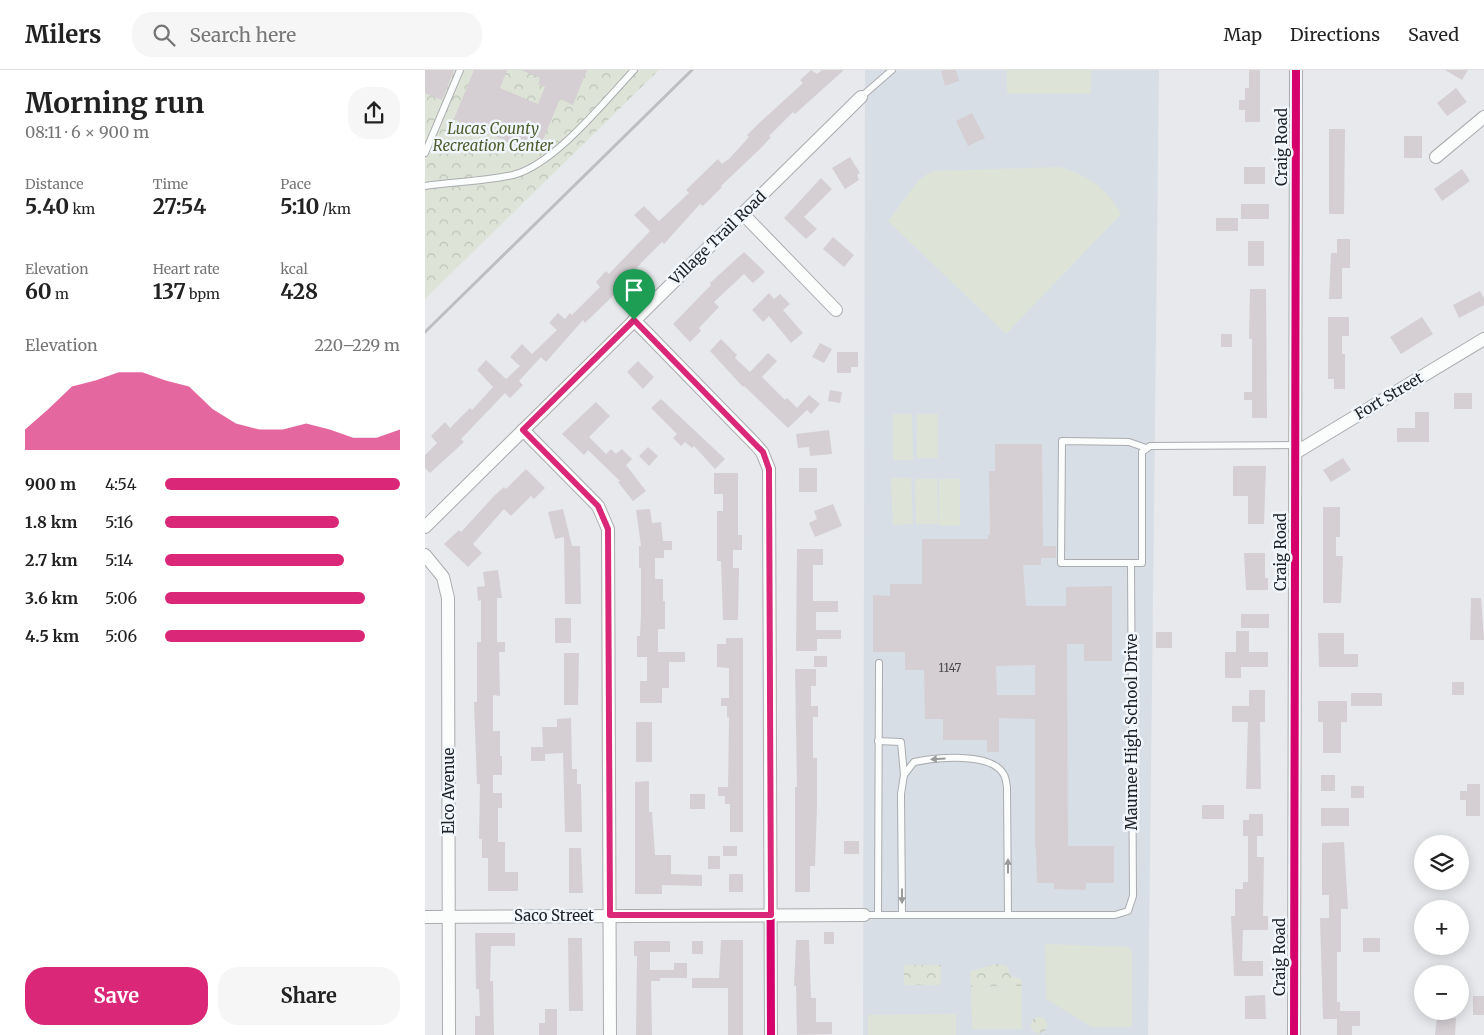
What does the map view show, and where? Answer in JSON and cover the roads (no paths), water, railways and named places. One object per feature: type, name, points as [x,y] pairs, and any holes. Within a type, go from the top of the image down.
[{"type":"street","name":"Craig Road","points":[[1294,1035],[1296,70]]},
{"type":"street","name":"Village Trail Road","points":[[425,527],[861,97]]},
{"type":"street","points":[[1436,157],[1484,118]]},
{"type":"street","points":[[743,214],[836,310]]},
{"type":"street","points":[[634,320],[763,452],[769,469],[771,1035]]},
{"type":"street","name":"Fort Street","points":[[1295,449],[1484,339]]},
{"type":"street","points":[[523,430],[598,506],[608,529],[610,1035]]},
{"type":"street","name":"Elco Avenue","points":[[425,556],[443,577],[448,598],[449,1035]]},
{"type":"street","name":"Saco Street","points":[[425,917],[864,915]]},
{"type":"lane","points":[[425,153],[460,70]]},
{"type":"lane","points":[[425,186],[514,174],[534,166],[562,145],[634,70]]},
{"type":"lane","points":[[861,97],[892,70]]},
{"type":"lane","points":[[1146,448],[1137,443],[1129,442],[1062,441],[1061,563],[1142,562],[1141,459],[1146,448],[1150,446],[1295,449]]},
{"type":"lane","name":"Maumee High School Drive","points":[[864,915],[1115,915],[1128,911],[1131,904],[1131,563]]},
{"type":"lane","points":[[878,915],[879,663]]},
{"type":"lane","points":[[878,741],[901,742],[904,775],[901,794],[902,915]]},
{"type":"lane","points":[[904,775],[914,762],[953,758],[978,760],[995,766],[1004,774],[1007,787],[1008,915]]},
{"type":"railway","points":[[425,332],[692,70]]},
{"type":"park label","name":"Lucas County Recreation Center","points":[[493,138]]}]
